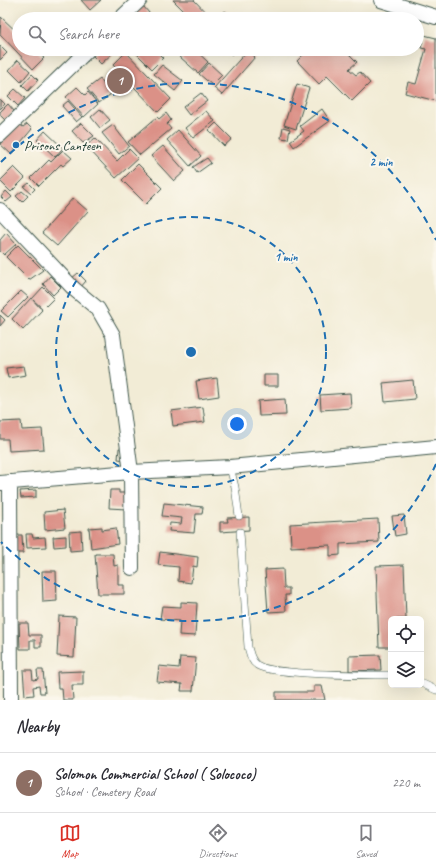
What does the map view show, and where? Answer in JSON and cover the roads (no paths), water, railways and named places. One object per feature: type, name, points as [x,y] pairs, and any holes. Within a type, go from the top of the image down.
[{"type":"street","points":[[127,12],[140,0]]},
{"type":"street","points":[[381,0],[420,12]]},
{"type":"street","points":[[424,13],[436,17]]},
{"type":"street","points":[[0,135],[82,56]]},
{"type":"street","points":[[0,210],[74,288],[98,309],[113,336],[131,472],[132,568]]},
{"type":"street","points":[[11,700],[5,482],[131,472],[230,467],[436,447]]},
{"type":"lane","points":[[230,467],[235,487],[239,516]]},
{"type":"lane","points":[[240,532],[248,647],[252,662],[258,667],[277,671],[388,676]]},
{"type":"lane","points":[[424,684],[436,690]]},
{"type":"place","name":"Solomon Commercial School ( Solococo)","points":[[120,81]]},
{"type":"place","name":"Prisons Canteen","points":[[16,145]]}]
